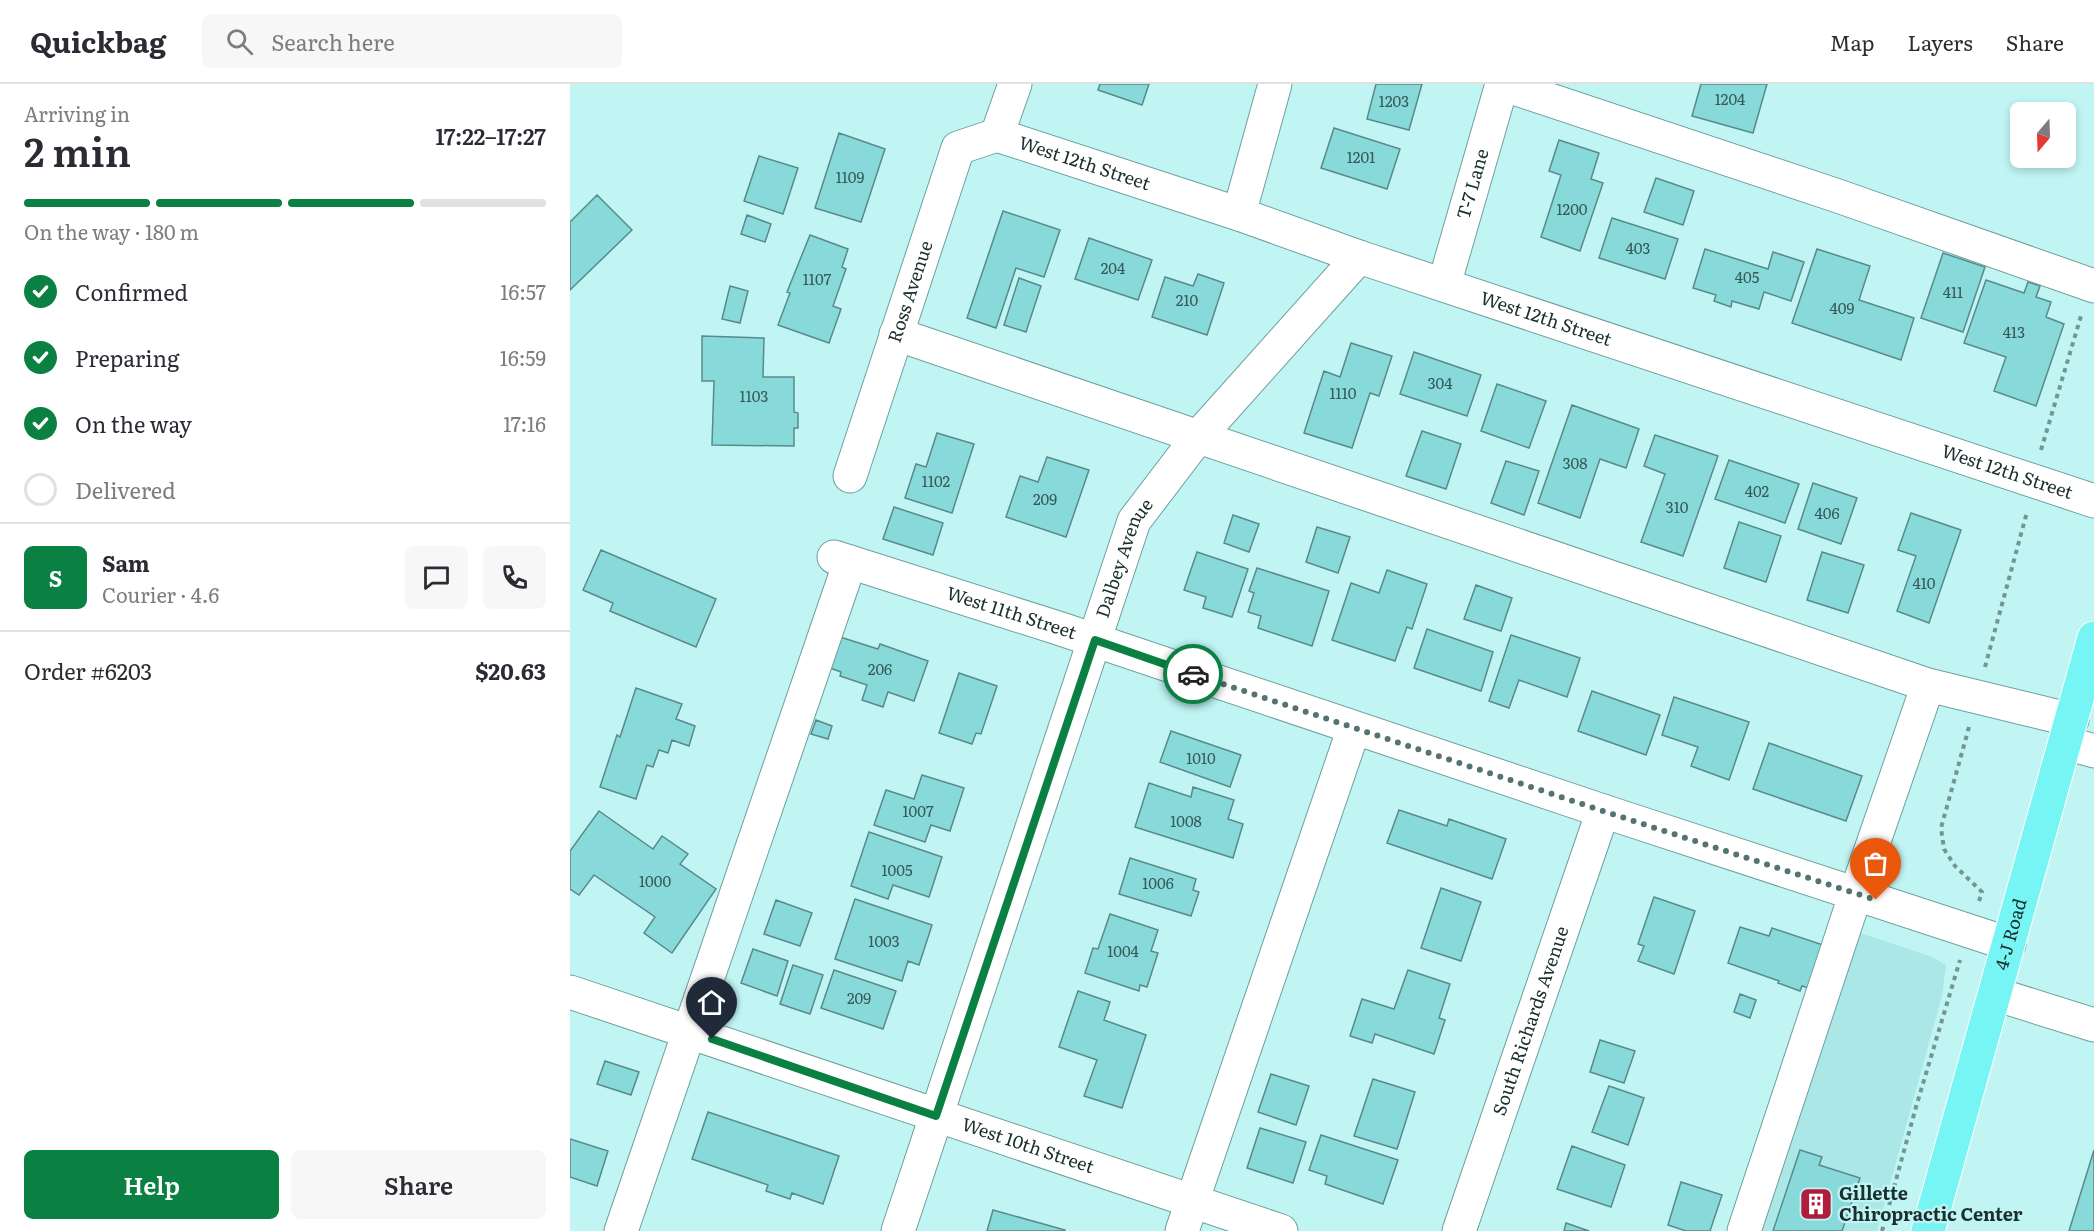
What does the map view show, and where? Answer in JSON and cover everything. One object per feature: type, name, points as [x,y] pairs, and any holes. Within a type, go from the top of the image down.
[{"type":"main road","name":"4-J Road","points":[[1928,1231],[2009,944],[2077,738],[2094,638]]},
{"type":"street","points":[[997,135],[1015,84]]},
{"type":"street","points":[[1239,214],[1275,84]]},
{"type":"street","points":[[1502,84],[1838,196],[2088,297]]},
{"type":"street","name":"T-7 Lane","points":[[1444,285],[1502,84]]},
{"type":"street","name":"West 12th Street","points":[[997,135],[2094,501]]},
{"type":"street","name":"Ross Avenue","points":[[849,476],[958,148],[997,135]]},
{"type":"street","name":"Dalbey Avenue","points":[[898,1231],[1134,521],[1198,437],[1359,256]]},
{"type":"street","points":[[896,334],[1928,685],[2077,738]]},
{"type":"street","name":"West 11th Street","points":[[689,1032],[842,559],[1095,640],[1603,811],[2009,944]]},
{"type":"street","points":[[1744,1231],[1856,893],[1928,685]]},
{"type":"street","points":[[1187,1216],[1354,728]]},
{"type":"street","name":"South Richards Avenue","points":[[1459,1231],[1603,811]]},
{"type":"street","name":"West 10th Street","points":[[570,992],[936,1116],[1187,1216],[1281,1231]]},
{"type":"street","points":[[1995,994],[2094,1025]]},
{"type":"street","points":[[621,1231],[689,1032]]},
{"type":"path","points":[[2040,453],[2088,297]]},
{"type":"path","points":[[1984,671],[2027,512]]},
{"type":"path","points":[[1971,721],[1941,828],[1944,849],[1955,866],[1982,892]]},
{"type":"path","points":[[1882,1231],[1959,963]]},
{"type":"shaded area","points":[[1834,924],[1932,957],[1946,965],[1942,996],[1877,1231],[1729,1231]]},
{"type":"building","points":[[1100,84],[1149,84],[1142,105],[1098,90]]},
{"type":"building","points":[[1376,84],[1422,84],[1409,130],[1367,119]]},
{"type":"building","points":[[1701,84],[1767,84],[1753,133],[1692,116]]},
{"type":"building","points":[[1334,128],[1400,149],[1387,189],[1321,168]]},
{"type":"building","points":[[839,133],[885,149],[861,222],[815,208]]},
{"type":"building","points":[[1559,140],[1599,153],[1591,179],[1603,183],[1580,251],[1541,237],[1561,175],[1549,171]]},
{"type":"building","points":[[759,156],[798,168],[783,214],[744,201]]},
{"type":"building","points":[[1656,178],[1694,191],[1683,225],[1644,212]]},
{"type":"building","points":[[597,195],[632,230],[570,290],[570,222]]},
{"type":"building","points":[[1003,211],[1060,230],[1044,277],[1016,268],[996,328],[967,318]]},
{"type":"building","points":[[747,215],[771,224],[765,242],[741,234]]},
{"type":"building","points":[[1612,218],[1678,239],[1665,279],[1599,258]]},
{"type":"building","points":[[810,235],[848,249],[842,267],[846,269],[833,306],[841,309],[829,343],[778,325],[790,293],[787,292]]},
{"type":"building","points":[[1089,238],[1152,260],[1138,300],[1075,279]]},
{"type":"building","points":[[1705,249],[1768,269],[1773,252],[1804,262],[1791,301],[1764,292],[1759,309],[1732,301],[1731,307],[1714,301],[1716,295],[1693,288]]},
{"type":"building","points":[[1817,249],[1870,266],[1859,300],[1914,318],[1901,360],[1792,323]]},
{"type":"building","points":[[1943,253],[1985,267],[1963,332],[1921,318]]},
{"type":"building","points":[[1198,274],[1224,283],[1207,335],[1152,317],[1165,277],[1193,286]]},
{"type":"building","points":[[1019,278],[1041,286],[1026,332],[1004,325]]},
{"type":"building","points":[[1986,280],[2024,293],[2028,282],[2040,286],[2036,297],[2051,302],[2046,317],[2064,324],[2036,406],[1994,391],[2006,357],[1964,343]]},
{"type":"building","points":[[730,286],[748,291],[740,323],[722,319]]},
{"type":"building","points":[[702,336],[764,338],[763,377],[794,377],[794,412],[798,413],[798,428],[794,428],[794,446],[712,445],[714,381],[702,381]]},
{"type":"building","points":[[1351,343],[1392,356],[1379,396],[1370,393],[1352,448],[1304,433],[1324,371],[1340,377]]},
{"type":"building","points":[[1414,352],[1481,375],[1467,416],[1400,394]]},
{"type":"building","points":[[1497,384],[1546,401],[1529,448],[1481,431]]},
{"type":"building","points":[[1572,405],[1639,429],[1626,468],[1600,459],[1580,518],[1538,503]]},
{"type":"building","points":[[1422,431],[1461,444],[1446,489],[1406,476]]},
{"type":"building","points":[[937,433],[974,444],[952,513],[905,498],[916,464],[926,467]]},
{"type":"building","points":[[1655,435],[1718,456],[1683,556],[1641,542],[1665,474],[1644,466]]},
{"type":"building","points":[[1047,457],[1089,470],[1066,537],[1006,517],[1020,476],[1038,482]]},
{"type":"building","points":[[1729,460],[1799,484],[1785,523],[1715,499]]},
{"type":"building","points":[[1506,461],[1539,471],[1524,515],[1491,503]]},
{"type":"building","points":[[1813,483],[1857,498],[1841,544],[1798,529]]},
{"type":"building","points":[[894,507],[943,523],[933,555],[883,539]]},
{"type":"building","points":[[1911,513],[1961,530],[1929,623],[1897,611],[1916,556],[1898,550]]},
{"type":"building","points":[[1233,515],[1259,524],[1249,552],[1224,543]]},
{"type":"building","points":[[1739,522],[1781,536],[1766,582],[1724,568]]},
{"type":"building","points":[[1317,527],[1350,537],[1338,573],[1306,562]]},
{"type":"building","points":[[601,550],[716,599],[696,647],[610,611],[613,603],[583,590]]},
{"type":"building","points":[[1197,552],[1248,569],[1232,617],[1203,608],[1206,597],[1184,590]]},
{"type":"building","points":[[1822,552],[1864,565],[1848,613],[1807,600]]},
{"type":"building","points":[[1257,568],[1329,591],[1312,646],[1258,628],[1261,616],[1248,612],[1254,593],[1249,591]]},
{"type":"building","points":[[1387,570],[1427,584],[1412,629],[1407,627],[1395,661],[1332,640],[1351,583],[1379,593]]},
{"type":"building","points":[[1476,585],[1512,598],[1501,631],[1464,619]]},
{"type":"building","points":[[1427,629],[1493,652],[1481,691],[1414,668]]},
{"type":"building","points":[[1511,635],[1580,658],[1567,697],[1519,680],[1509,708],[1489,701]]},
{"type":"building","points":[[840,637],[878,649],[880,644],[928,661],[914,701],[888,692],[883,707],[862,700],[867,685],[840,676],[841,672],[830,668]]},
{"type":"building","points":[[959,673],[997,686],[981,734],[976,733],[972,744],[939,733]]},
{"type":"building","points":[[636,688],[682,704],[676,719],[695,726],[689,746],[672,740],[668,753],[659,750],[653,767],[647,765],[636,799],[600,787]]},
{"type":"building","points":[[1592,691],[1660,715],[1646,755],[1578,731]]},
{"type":"building","points":[[1674,697],[1749,722],[1729,780],[1691,766],[1698,747],[1662,735]]},
{"type":"building","points":[[816,720],[832,726],[828,739],[811,734]]},
{"type":"building","points":[[1171,731],[1241,755],[1230,787],[1160,762]]},
{"type":"building","points":[[1769,743],[1862,776],[1846,821],[1753,789]]},
{"type":"building","points":[[922,775],[964,788],[950,831],[931,825],[925,842],[874,825],[886,790],[914,799]]},
{"type":"building","points":[[1149,783],[1191,797],[1193,787],[1234,800],[1228,819],[1243,824],[1233,858],[1135,827]]},
{"type":"building","points":[[1399,810],[1447,826],[1449,819],[1506,839],[1492,879],[1387,843]]},
{"type":"building","points":[[599,811],[653,849],[662,836],[688,854],[680,864],[716,889],[672,953],[644,933],[655,917],[594,875],[579,895],[570,889],[570,851]]},
{"type":"building","points":[[869,832],[942,857],[929,897],[893,885],[888,899],[851,886]]},
{"type":"building","points":[[1130,858],[1196,879],[1193,890],[1199,892],[1191,916],[1119,894]]},
{"type":"building","points":[[1441,888],[1481,902],[1461,961],[1421,948]]},
{"type":"building","points":[[1654,897],[1695,911],[1674,974],[1638,961],[1644,946],[1638,944]]},
{"type":"building","points":[[855,899],[932,925],[919,965],[908,961],[902,981],[835,959]]},
{"type":"building","points":[[776,900],[812,913],[800,946],[764,934]]},
{"type":"building","points":[[1110,914],[1158,930],[1151,951],[1158,953],[1147,987],[1140,985],[1139,991],[1085,973],[1093,948],[1098,949]]},
{"type":"building","points":[[1740,927],[1769,936],[1772,928],[1823,945],[1809,988],[1802,986],[1800,991],[1728,963]]},
{"type":"building","points":[[753,949],[788,961],[777,996],[741,983]]},
{"type":"building","points":[[793,965],[823,975],[810,1014],[780,1004]]},
{"type":"building","points":[[834,970],[896,991],[883,1029],[821,1008]]},
{"type":"building","points":[[1408,970],[1450,984],[1439,1018],[1445,1020],[1434,1054],[1375,1034],[1372,1043],[1350,1036],[1362,999],[1394,1009]]},
{"type":"building","points":[[1078,991],[1110,1002],[1104,1020],[1146,1035],[1122,1108],[1084,1096],[1097,1060],[1059,1047]]},
{"type":"building","points":[[1740,994],[1756,1000],[1750,1018],[1734,1012]]},
{"type":"building","points":[[1600,1040],[1635,1051],[1624,1083],[1590,1072]]},
{"type":"building","points":[[605,1061],[639,1072],[631,1095],[597,1084]]},
{"type":"building","points":[[1271,1074],[1309,1086],[1296,1125],[1258,1112]]},
{"type":"building","points":[[1373,1079],[1415,1092],[1397,1149],[1354,1136]]},
{"type":"building","points":[[1609,1086],[1644,1098],[1628,1145],[1592,1132]]},
{"type":"building","points":[[708,1112],[839,1156],[823,1204],[792,1193],[790,1199],[766,1191],[768,1185],[692,1159]]},
{"type":"building","points":[[1260,1128],[1306,1142],[1293,1183],[1247,1168]]},
{"type":"building","points":[[1321,1135],[1398,1160],[1383,1204],[1325,1184],[1327,1176],[1309,1170]]},
{"type":"building","points":[[570,1139],[608,1151],[597,1186],[570,1177]]},
{"type":"building","points":[[1572,1146],[1625,1165],[1611,1207],[1557,1189]]},
{"type":"building","name":"Gillette Chiropractic Center","points":[[1800,1150],[1822,1157],[1819,1165],[1860,1178],[1842,1231],[1773,1231]]},
{"type":"building","points":[[2094,1150],[2094,1231],[2069,1231]]},
{"type":"building","points":[[1681,1182],[1722,1195],[1710,1231],[1686,1231],[1668,1225]]},
{"type":"building","points":[[993,1210],[1065,1230],[1065,1231],[987,1231]]},
{"type":"building","points":[[1566,1223],[1589,1231],[1564,1231]]},
{"type":"way so far","points":[[1193,674],[1876,900]]},
{"type":"place","name":"Gillette Chiropractic Center","points":[[1816,1204]]},
{"type":"route","points":[[712,1039],[936,1116],[1095,640],[1193,674]]}]
